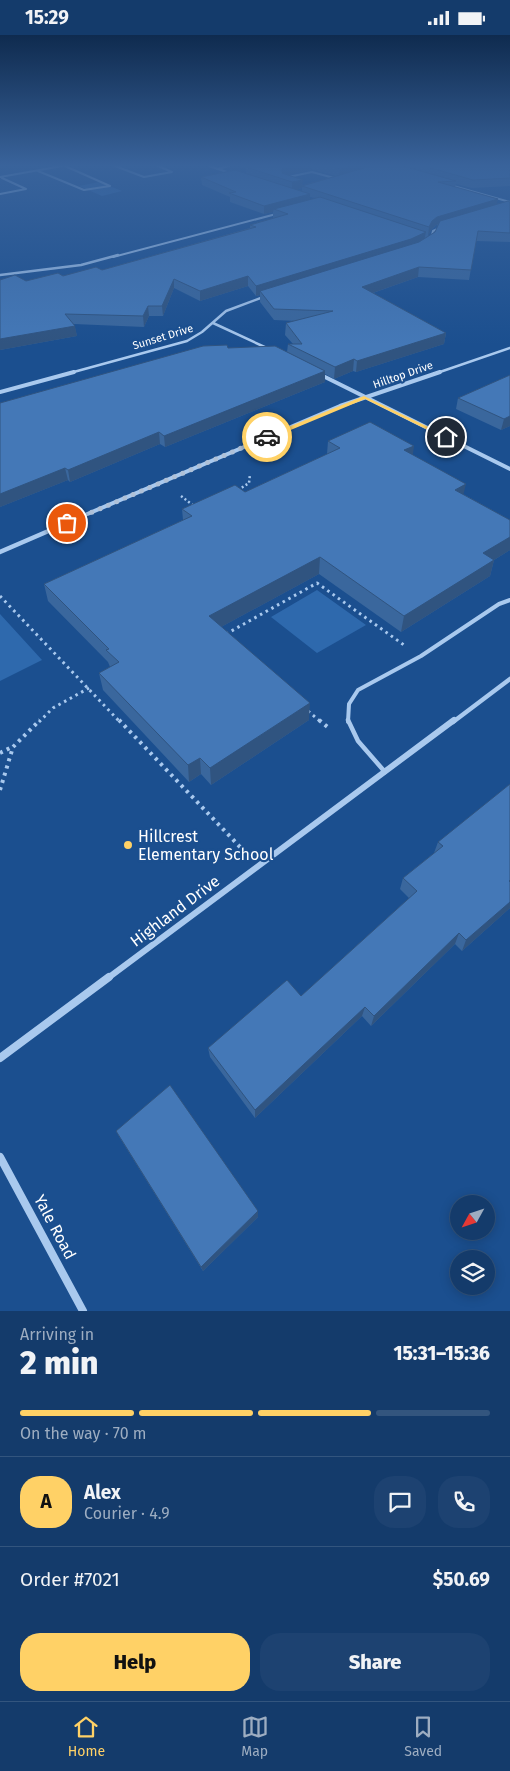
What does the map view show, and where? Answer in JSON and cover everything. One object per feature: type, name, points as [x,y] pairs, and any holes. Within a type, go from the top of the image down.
[{"type":"street","points":[[0,275],[81,265],[234,226]]},
{"type":"street","points":[[428,243],[431,240],[433,231],[445,226]]},
{"type":"street","points":[[424,238],[431,240]]},
{"type":"street","name":"Sunset Drive","points":[[0,392],[187,341],[201,335],[222,313],[232,307],[270,295]]},
{"type":"street","points":[[213,323],[277,353]]},
{"type":"street","name":"Hilltop Drive","points":[[0,552],[366,397],[510,349]]},
{"type":"street","points":[[318,373],[510,469]]},
{"type":"street","name":"Highland Drive","points":[[0,1059],[510,679]]},
{"type":"street","name":"Yale Road","points":[[0,1157],[83,1311]]},
{"type":"lane","points":[[385,772],[358,741],[348,721],[349,703],[358,690],[372,680],[421,656],[500,604],[510,600]]},
{"type":"path","points":[[234,492],[249,483],[250,473]]},
{"type":"path","points":[[180,496],[198,509]]},
{"type":"path","points":[[220,637],[317,583],[405,645]]},
{"type":"path","points":[[0,596],[242,849]]},
{"type":"path","points":[[0,753],[13,747],[53,709],[89,688]]},
{"type":"path","points":[[301,705],[330,730]]},
{"type":"path","points":[[0,790],[13,747]]},
{"type":"shaded area","points":[[317,590],[366,625],[317,653],[271,617]]},
{"type":"shaded area","points":[[0,614],[42,660],[0,681]]},
{"type":"building","points":[[252,226],[406,226],[426,232],[411,239],[256,286],[248,276],[200,291],[174,279],[162,306],[148,306],[143,316],[65,314],[75,326],[0,339],[0,280],[15,275],[26,281],[58,273],[63,276],[96,267],[102,270],[256,227]]},
{"type":"building","points":[[438,226],[510,226],[510,233],[478,231],[471,270],[419,267],[362,287],[446,333],[357,361],[354,359],[335,367],[288,344],[302,344],[286,323],[333,311],[274,309],[260,291],[419,242],[435,232]]},
{"type":"building","points":[[227,345],[228,348],[275,346],[325,371],[164,436],[159,432],[68,470],[65,468],[0,494],[0,403],[203,346]]},
{"type":"building","points":[[510,375],[510,416],[504,419],[458,398]]},
{"type":"building","points":[[370,422],[414,446],[404,450],[466,484],[455,490],[510,520],[510,537],[483,553],[494,560],[404,616],[320,557],[209,616],[310,703],[210,768],[200,758],[188,765],[99,673],[119,662],[106,650],[109,649],[44,584],[192,516],[182,509],[235,485],[245,492],[340,448],[328,441]]},
{"type":"building","points":[[510,784],[510,902],[466,940],[459,933],[374,1016],[365,1007],[255,1110],[208,1048],[287,980],[301,996],[417,891],[403,878],[443,846],[438,842]]},
{"type":"building","points":[[170,1085],[258,1211],[201,1267],[116,1131]]},
{"type":"way so far","points":[[67,523],[267,437]]},
{"type":"place","name":"Hillcrest Elementary School","points":[[128,845]]},
{"type":"route","points":[[267,437],[366,397],[446,437]]}]
